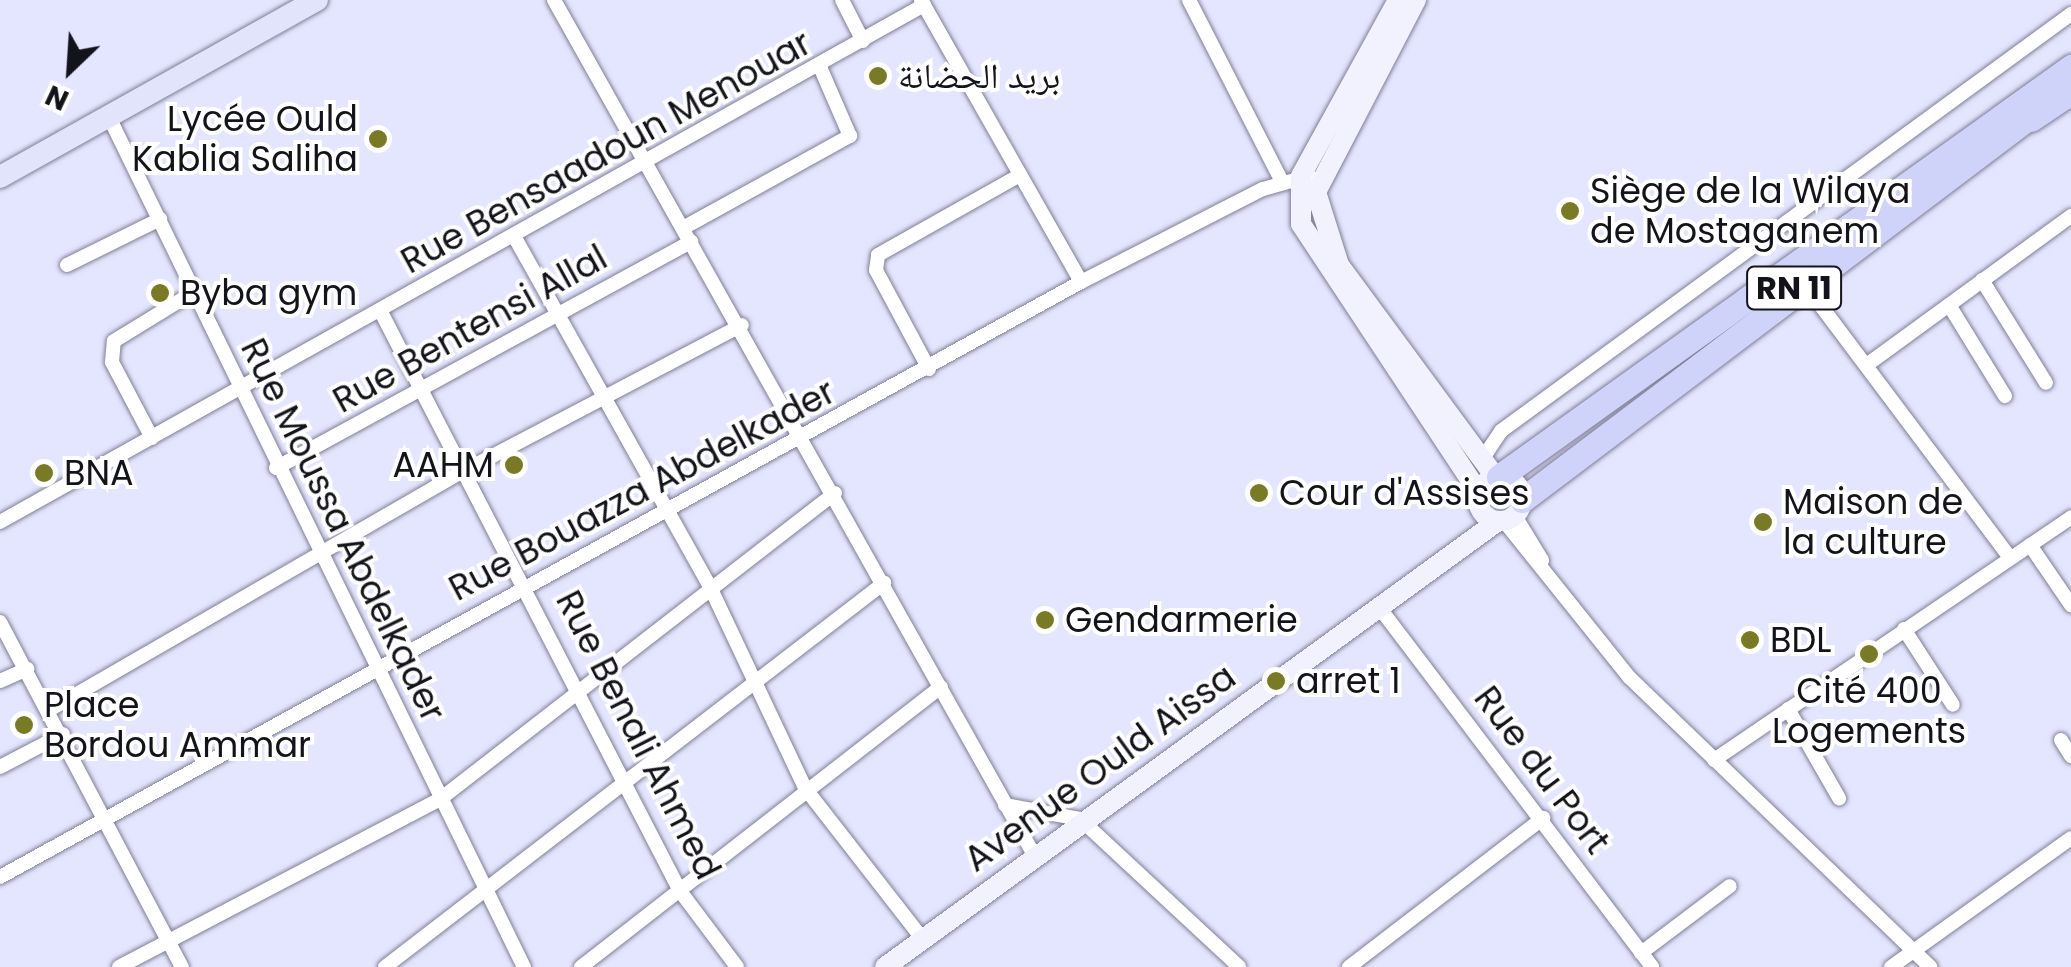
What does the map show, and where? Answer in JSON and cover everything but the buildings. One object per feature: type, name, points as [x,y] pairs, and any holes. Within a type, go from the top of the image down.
[{"type":"highway","points":[[1987,138],[2071,56]]},
{"type":"highway","name":"RN 11","points":[[1510,514],[1987,138],[2071,67]]},
{"type":"highway","name":"RN 11","points":[[1488,489],[1987,138],[2071,84]]},
{"type":"highway","points":[[1987,138],[2071,92]]},
{"type":"main road","points":[[0,178],[316,0]]},
{"type":"main road","points":[[1398,0],[1301,177],[1300,224],[1315,257],[1510,514]]},
{"type":"main road","points":[[1301,177],[1403,41],[1416,0]]},
{"type":"main road","points":[[1301,177],[1339,264],[1484,455],[1488,489],[1510,514]]},
{"type":"main road","points":[[1452,554],[1488,489]]},
{"type":"main road","name":"Avenue Ould Aissa","points":[[884,967],[1033,853],[1382,611],[1452,554],[1510,514]]},
{"type":"street","points":[[554,0],[742,325],[1033,853]]},
{"type":"street","points":[[842,0],[864,41]]},
{"type":"street","points":[[1189,0],[1301,177]]},
{"type":"street","points":[[923,3],[1081,282]]},
{"type":"street","name":"Rue Bensaadoun Menouar","points":[[0,522],[514,236],[649,166],[923,3]]},
{"type":"street","points":[[1484,455],[1501,432],[2071,14]]},
{"type":"street","points":[[683,228],[850,136],[820,67]]},
{"type":"street","name":"Rue Moussa Abdelkader","points":[[109,117],[242,389],[316,554],[377,665],[482,894],[524,967]]},
{"type":"street","points":[[928,368],[876,270],[878,255],[1020,175]]},
{"type":"street","name":"Rue Bouazza Abdelkader","points":[[0,877],[377,665],[671,513],[1081,282],[1301,177]]},
{"type":"street","points":[[1868,364],[2071,216]]},
{"type":"street","points":[[67,265],[160,219]]},
{"type":"street","points":[[514,236],[558,317],[610,398],[671,513],[759,683],[805,788],[922,938]]},
{"type":"street","name":"Rue Bentensi Allal","points":[[276,468],[691,242]]},
{"type":"street","points":[[1982,280],[2046,383]]},
{"type":"street","points":[[1802,282],[1868,364],[2009,556]]},
{"type":"street","points":[[152,438],[112,362],[114,341],[194,292]]},
{"type":"street","points":[[1948,305],[2005,396]]},
{"type":"street","name":"Rue Benali Ahmed","points":[[381,312],[462,472],[529,587],[583,691],[680,890],[737,967]]},
{"type":"street","points":[[48,710],[462,472],[610,398],[742,325]]},
{"type":"street","points":[[119,967],[439,800],[834,493]]},
{"type":"street","points":[[1510,514],[1630,678],[1930,967]]},
{"type":"street","points":[[1714,760],[2071,517]]},
{"type":"street","points":[[2030,544],[2071,604]]},
{"type":"street","points":[[385,967],[759,683],[884,583]]},
{"type":"street","name":"Rue du Port","points":[[1382,611],[1652,967]]},
{"type":"street","points":[[0,622],[63,734],[182,967]]},
{"type":"street","points":[[1904,630],[1952,705]]},
{"type":"street","points":[[0,681],[26,669]]},
{"type":"street","points":[[581,967],[805,788],[942,688]]},
{"type":"street","points":[[1788,709],[1840,798]]},
{"type":"street","points":[[0,766],[63,734]]},
{"type":"street","points":[[2062,740],[2071,756]]},
{"type":"street","points":[[1005,805],[1080,819],[1239,967]]},
{"type":"street","points":[[1349,967],[1542,818]]},
{"type":"street","points":[[1891,967],[2071,838]]},
{"type":"street","points":[[1642,952],[1730,886]]},
{"type":"place","name":"بريد الحضانة","points":[[878,76]]},
{"type":"place","name":"Lycée Ould Kablia Saliha","points":[[378,139]]},
{"type":"place","name":"Siège de la Wilaya de Mostaganem","points":[[1570,211]]},
{"type":"place","name":"Byba gym","points":[[160,293]]},
{"type":"place","name":"AAHM","points":[[514,465]]},
{"type":"place","name":"BNA","points":[[44,473]]},
{"type":"place","name":"Cour d'Assises","points":[[1259,493]]},
{"type":"place","name":"Maison de la culture","points":[[1763,522]]},
{"type":"place","name":"Gendarmerie","points":[[1045,620]]},
{"type":"place","name":"BDL","points":[[1750,640]]},
{"type":"place","name":"Cité 400 Logements","points":[[1869,654]]},
{"type":"place","name":"arret 1","points":[[1276,681]]},
{"type":"place","name":"Place Bordou Ammar","points":[[24,725]]}]
